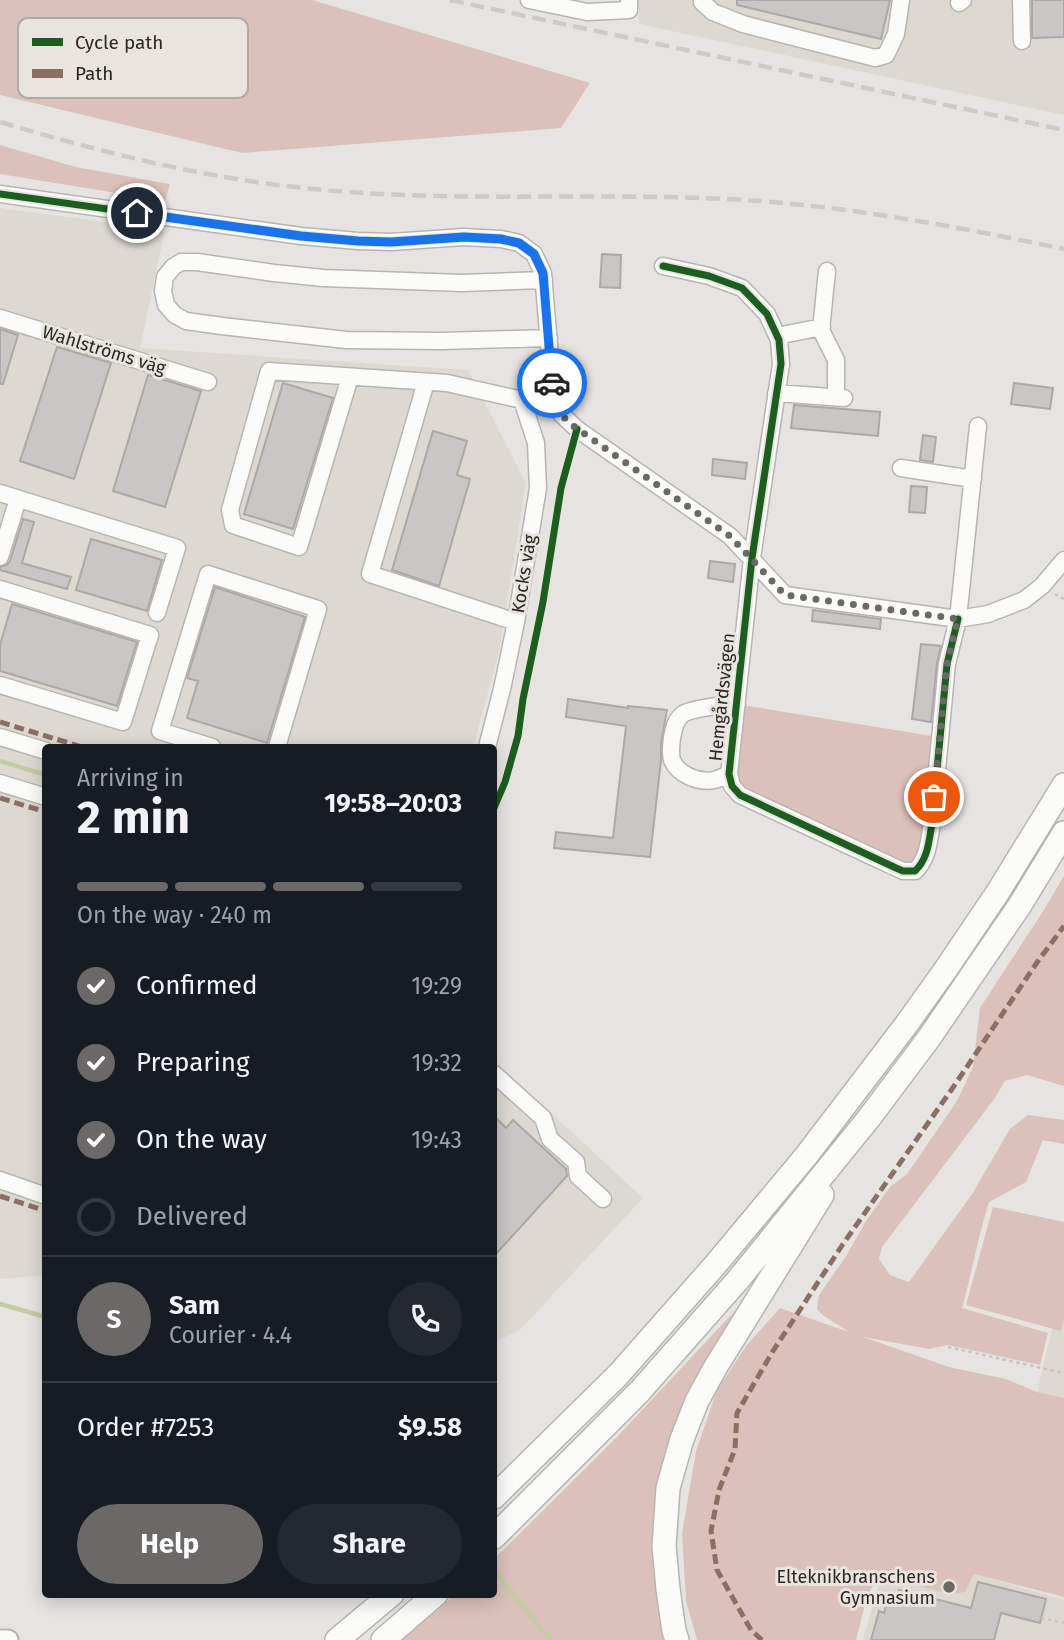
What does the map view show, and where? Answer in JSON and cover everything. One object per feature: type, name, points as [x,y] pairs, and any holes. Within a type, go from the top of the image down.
[{"type":"highway","points":[[497,1494],[618,1375],[806,1156],[946,969],[996,895],[1064,785]]},
{"type":"highway","points":[[497,1534],[640,1391],[737,1281],[869,1118],[974,973],[1064,833]]},
{"type":"highway","points":[[677,1640],[664,1546],[668,1488],[682,1439],[697,1401],[715,1368],[869,1118]]},
{"type":"highway","points":[[337,1640],[387,1598]]},
{"type":"highway","points":[[383,1640],[431,1598]]},
{"type":"main road","points":[[0,1640],[8,1640]]},
{"type":"street","points":[[528,0],[587,12],[629,5]]},
{"type":"street","points":[[702,0],[713,12],[743,24],[874,58],[886,55],[896,34],[901,0]]},
{"type":"street","points":[[1021,0],[1022,41]]},
{"type":"street","points":[[0,194],[312,237],[391,242],[464,237],[501,239],[519,243],[534,254],[544,277]]},
{"type":"street","points":[[544,256],[553,393],[561,414],[568,422],[730,536],[785,595],[958,619],[988,614],[1024,600],[1042,586],[1064,560]]},
{"type":"street","points":[[544,277],[462,283],[336,279],[197,261],[181,262],[173,267],[165,277],[163,291],[166,305],[175,315],[186,321],[222,326],[346,340],[549,338]]},
{"type":"street","name":"Hemgårdsvägen","points":[[663,266],[709,276],[742,288],[767,314],[779,340],[781,363],[752,558],[729,774],[732,786],[740,795],[896,868],[915,871],[921,865],[928,848],[947,664],[958,619]]},
{"type":"street","points":[[776,393],[840,398],[836,360],[821,330],[827,271]]},
{"type":"street","name":"Wahlströms väg","points":[[0,318],[208,382]]},
{"type":"street","points":[[777,335],[822,327]]},
{"type":"street","points":[[350,377],[299,547],[233,526],[230,510],[269,371],[426,382],[370,574],[516,622]]},
{"type":"street","name":"Kocks väg","points":[[426,382],[447,383],[522,400],[536,443],[538,488],[516,622],[488,744]]},
{"type":"street","points":[[958,619],[978,426]]},
{"type":"street","points":[[901,468],[973,479]]},
{"type":"street","points":[[0,493],[177,548],[156,613]]},
{"type":"street","points":[[0,557],[18,499]]},
{"type":"street","points":[[202,744],[160,731],[208,574],[317,609],[278,744]]},
{"type":"street","points":[[0,589],[150,635],[123,722],[0,685]]},
{"type":"street","points":[[729,774],[712,780],[692,778],[676,768],[670,750],[676,723],[681,715],[690,710],[737,704]]},
{"type":"street","points":[[0,737],[42,750]]},
{"type":"street","points":[[0,783],[42,796]]},
{"type":"street","points":[[497,1077],[542,1118],[550,1139],[576,1162],[578,1176],[603,1199]]},
{"type":"street","points":[[0,1180],[42,1195]]},
{"type":"path","points":[[948,1347],[1064,1373]]},
{"type":"path","points":[[1041,1618],[1064,1623]]},
{"type":"shaded area","points":[[0,0],[312,0],[590,83],[561,128],[242,153],[0,95]]},
{"type":"shaded area","points":[[639,0],[1064,0],[1064,115],[639,24]]},
{"type":"shaded area","points":[[0,145],[76,167],[170,184],[165,201],[0,174]]},
{"type":"shaded area","points":[[0,208],[165,230],[140,348],[468,370],[526,483],[499,652],[474,744],[42,744],[42,1275],[0,1279]]},
{"type":"shaded area","points":[[742,705],[938,737],[926,846],[910,869],[744,792],[733,772]]},
{"type":"shaded area","points":[[1064,876],[1064,1086],[1027,1075],[1005,1081],[882,1247],[879,1259],[890,1275],[909,1282],[972,1194],[1010,1129],[1028,1115],[1064,1120],[1064,1144],[1043,1140],[1026,1182],[989,1202],[962,1308],[1048,1333],[1040,1365],[948,1345],[929,1349],[863,1337],[949,1367],[1006,1379],[1037,1392],[1064,1398],[1064,1597],[974,1574],[965,1592],[951,1594],[895,1580],[875,1582],[867,1597],[856,1640],[697,1640],[686,1601],[682,1534],[696,1451],[717,1390],[747,1345],[780,1308],[849,1332],[817,1309],[819,1295],[890,1187],[907,1174],[957,1101],[973,1067],[980,1008]]},
{"type":"shaded area","points":[[497,1063],[643,1198],[519,1331],[497,1341]]},
{"type":"shaded area","points":[[993,1207],[1064,1222],[1064,1318],[1061,1331],[966,1305]]},
{"type":"shaded area","points":[[1064,1279],[1064,1398],[1037,1392]]},
{"type":"shaded area","points":[[747,1298],[672,1444],[669,1640],[402,1640],[450,1598],[497,1598],[497,1556],[615,1439]]},
{"type":"shaded area","name":"Elteknikbranschens Gymnasium","points":[[889,1549],[1064,1600],[1064,1640],[863,1640]]},
{"type":"building","points":[[737,0],[890,0],[881,39],[737,5]]},
{"type":"building","points":[[1032,0],[1064,0],[1064,37],[1032,38]]},
{"type":"building","points":[[602,254],[621,255],[620,288],[600,287]]},
{"type":"building","points":[[0,329],[18,335],[3,384],[0,384]]},
{"type":"building","points":[[57,347],[111,363],[74,479],[20,461]]},
{"type":"building","points":[[148,375],[201,391],[165,507],[113,491]]},
{"type":"building","points":[[283,383],[333,398],[293,529],[244,514]]},
{"type":"building","points":[[1014,383],[1053,388],[1050,409],[1011,404]]},
{"type":"building","points":[[794,405],[880,412],[878,436],[791,428]]},
{"type":"building","points":[[433,431],[467,441],[457,475],[470,479],[439,586],[392,570]]},
{"type":"building","points":[[923,435],[936,437],[933,462],[920,460]]},
{"type":"building","points":[[713,459],[747,463],[745,479],[712,475]]},
{"type":"building","points":[[911,486],[927,487],[925,513],[909,512]]},
{"type":"building","points":[[23,519],[34,522],[22,563],[71,577],[67,589],[0,570],[0,567],[10,561]]},
{"type":"building","points":[[91,539],[162,560],[147,611],[76,590]]},
{"type":"building","points":[[710,561],[735,564],[733,582],[708,578]]},
{"type":"building","points":[[215,587],[305,617],[267,743],[187,718],[198,681],[187,678]]},
{"type":"building","points":[[12,604],[137,642],[117,706],[0,671],[0,645]]},
{"type":"building","points":[[813,610],[881,619],[880,629],[812,621]]},
{"type":"building","points":[[921,644],[941,646],[931,722],[912,719]]},
{"type":"building","points":[[568,699],[628,708],[667,710],[661,743],[650,857],[554,848],[556,832],[613,838],[626,726],[566,717]]},
{"type":"building","points":[[497,1119],[506,1128],[513,1120],[566,1169],[567,1176],[497,1253]]},
{"type":"building","points":[[978,1582],[1046,1599],[1040,1623],[1001,1613],[994,1640],[871,1640],[879,1611],[884,1613],[888,1598],[896,1600],[899,1590],[971,1608]]},
{"type":"waterway","points":[[0,761],[42,774]]},
{"type":"waterway","points":[[0,1304],[42,1316]]},
{"type":"waterway","points":[[497,1574],[550,1640]]},
{"type":"railway","points":[[450,0],[1064,130]]},
{"type":"railway","points":[[0,122],[146,161],[295,187],[411,195],[760,201],[913,220],[1064,249]]},
{"type":"marked path","points":[[0,722],[72,744]]},
{"type":"marked path","points":[[0,798],[42,811]]},
{"type":"marked path","points":[[762,1640],[751,1630],[717,1570],[711,1531],[719,1490],[735,1449],[737,1413],[773,1351],[843,1244],[1064,926]]},
{"type":"marked path","points":[[0,1196],[42,1210]]},
{"type":"cycle path","points":[[0,194],[301,236],[391,242],[464,237],[501,239],[519,243],[534,254],[544,280]]},
{"type":"cycle path","points":[[663,266],[709,276],[742,288],[767,314],[779,340],[781,364],[752,558],[729,774],[732,786],[740,795],[896,868],[915,871],[925,855],[930,836],[947,664],[958,619]]},
{"type":"cycle path","points":[[497,801],[518,736],[561,488],[577,429]]},
{"type":"way so far","points":[[552,383],[556,405],[568,422],[730,536],[785,595],[958,619],[947,664],[934,797]]},
{"type":"place","name":"Elteknikbranschens Gymnasium","points":[[949,1587]]},
{"type":"route","points":[[137,213],[301,236],[358,241],[391,242],[464,237],[519,243],[534,254],[543,273],[552,383]]}]
